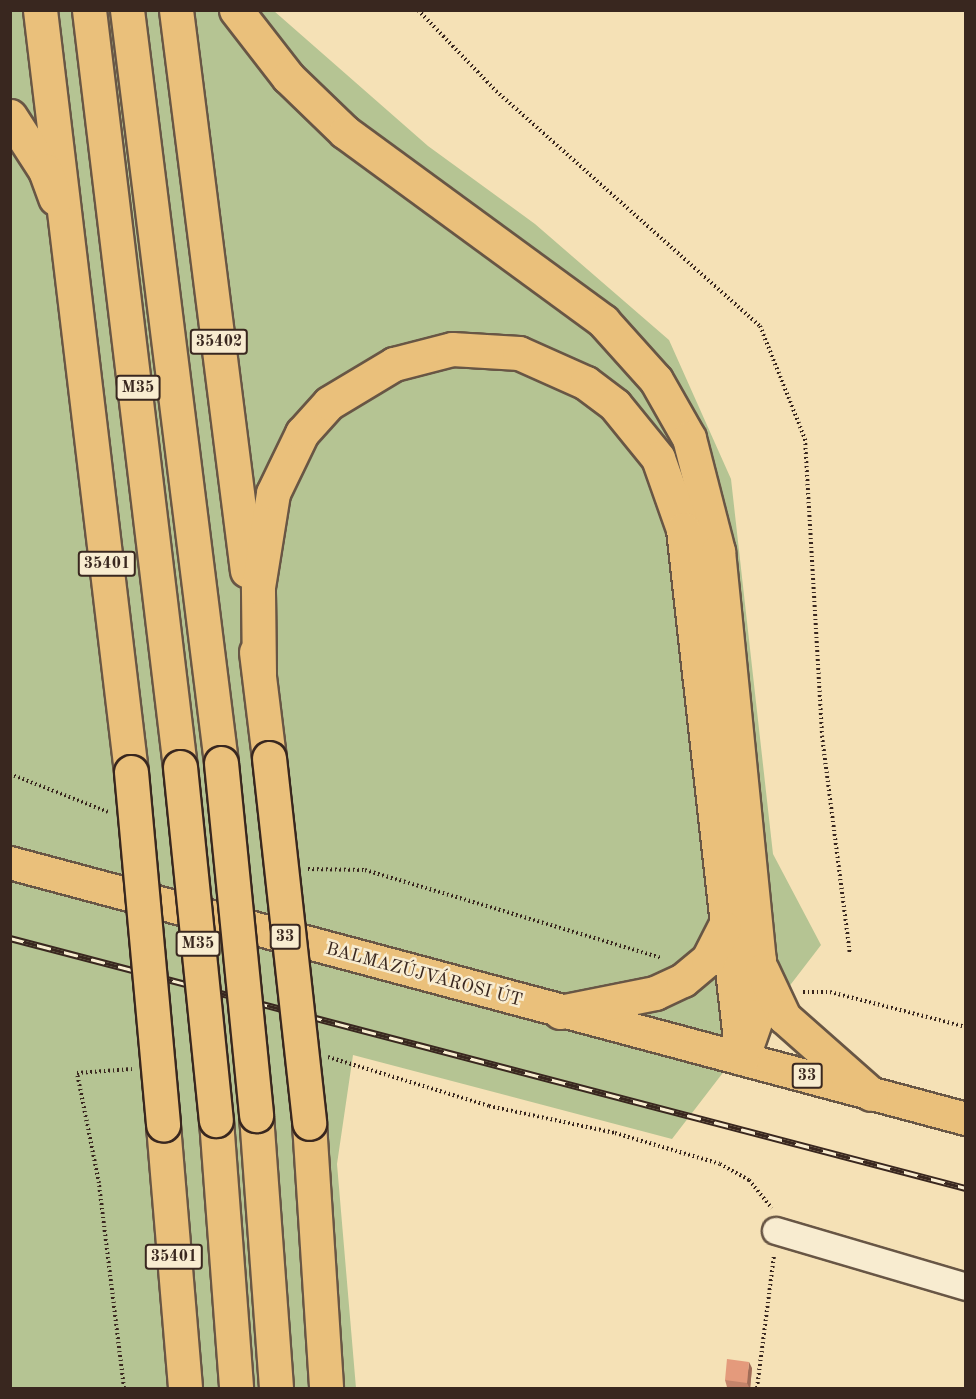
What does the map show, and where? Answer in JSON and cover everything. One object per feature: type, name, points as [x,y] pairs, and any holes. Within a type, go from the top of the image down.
[{"type":"highway","name":"35401","points":[[40,10],[84,356],[131,772],[185,1389]]},
{"type":"highway","name":"M35","points":[[88,10],[180,767],[216,1120],[236,1389]]},
{"type":"highway","name":"M35","points":[[127,10],[220,763],[256,1115],[276,1389]]},
{"type":"highway","name":"35402","points":[[176,10],[259,674]]},
{"type":"highway","points":[[237,10],[288,77],[345,132],[603,321],[656,380],[674,409],[700,467],[718,551],[759,960],[757,1016],[742,1058]]},
{"type":"highway","points":[[10,116],[45,170],[60,212],[84,356]]},
{"type":"highway","points":[[326,1389],[309,1123],[259,674],[258,587],[273,493],[302,433],[329,403],[394,364],[452,349],[519,353],[578,379],[639,429],[658,458],[683,529],[724,928],[742,1058]]},
{"type":"highway","points":[[560,1012],[654,993],[683,980],[708,959],[724,928]]},
{"type":"highway","points":[[759,960],[771,996],[801,1036],[871,1094]]},
{"type":"main road","name":"BALMAZÚJVÁROSI ÚT","points":[[10,863],[560,1012]]},
{"type":"main road","name":"33","points":[[560,1012],[742,1058],[966,1119]]},
{"type":"lane","points":[[776,1231],[966,1287]]},
{"type":"path","points":[[10,774],[121,815]]},
{"type":"path","points":[[299,868],[365,870],[653,953],[683,980]]},
{"type":"path","points":[[771,996],[830,992],[966,1027]]},
{"type":"path","points":[[328,1057],[489,1106],[615,1133],[720,1164],[749,1180],[776,1213],[776,1231],[757,1389]]},
{"type":"green space","points":[[10,11],[274,11],[428,146],[535,224],[669,340],[731,479],[773,854],[821,945],[672,1139],[353,1055],[337,1164],[356,1388],[12,1388]]},
{"type":"building","points":[[727,1359],[749,1362],[747,1383],[725,1380]]},
{"type":"railway","points":[[10,938],[966,1188]]}]
